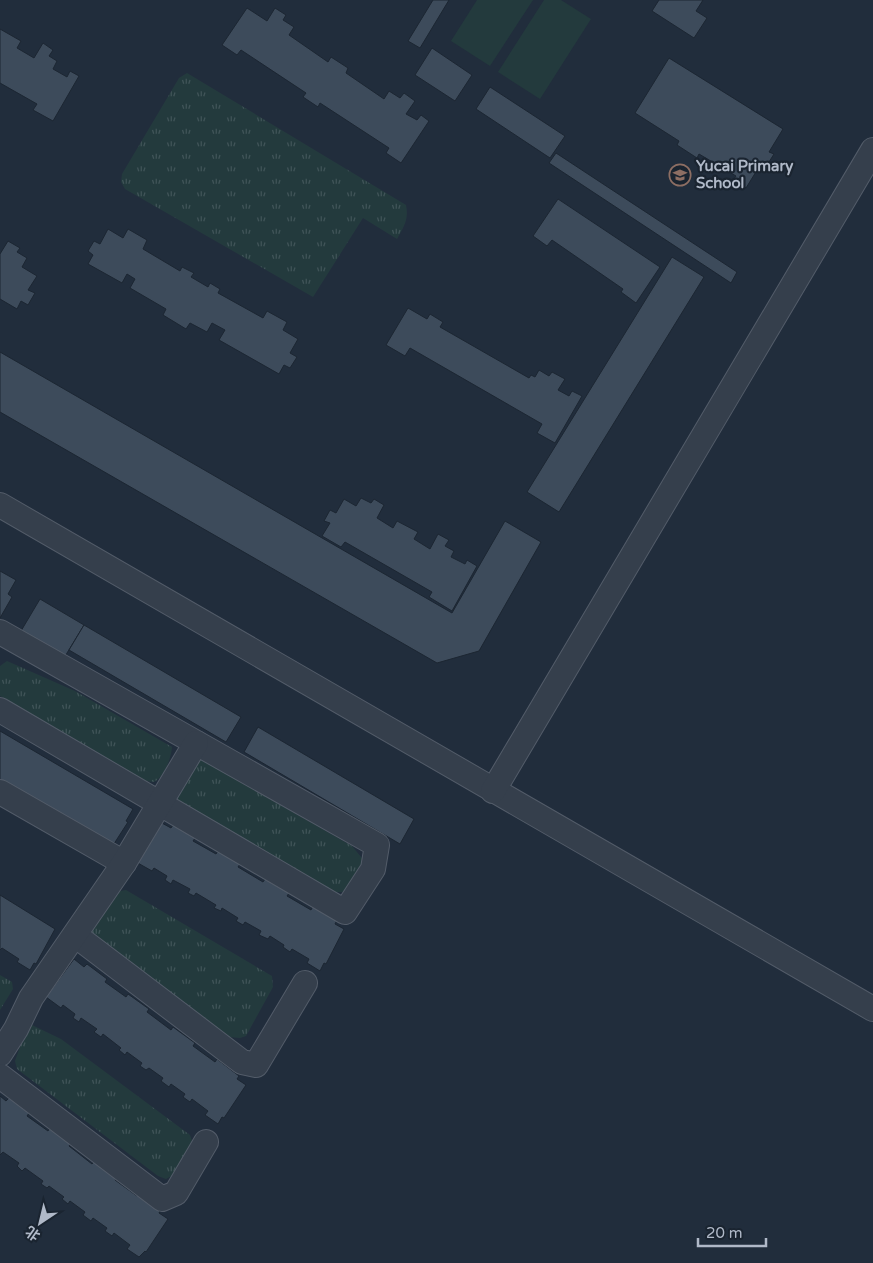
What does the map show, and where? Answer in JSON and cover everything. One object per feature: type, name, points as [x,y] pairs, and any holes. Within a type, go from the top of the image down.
[{"type":"street","points":[[493,791],[873,150]]},
{"type":"street","points":[[0,505],[873,1009]]},
{"type":"street","points":[[0,632],[376,845],[373,868],[345,912],[0,710]]},
{"type":"street","points":[[0,1054],[16,1029],[31,998],[124,864],[196,743]]},
{"type":"street","points":[[0,792],[124,864]]},
{"type":"street","points":[[75,935],[242,1062],[256,1065],[305,983]]},
{"type":"street","points":[[0,1076],[162,1199],[176,1193],[206,1142]]},
{"type":"green space","points":[[477,0],[533,0],[490,66],[451,41]]},
{"type":"green space","points":[[544,0],[561,0],[591,19],[540,99],[498,72]]},
{"type":"green space","points":[[187,73],[406,205],[404,227],[397,239],[363,218],[313,297],[125,189],[121,182],[122,174],[179,78]]},
{"type":"green space","points":[[7,661],[75,691],[172,747],[169,761],[161,776],[154,782],[145,781],[0,696],[0,666]]},
{"type":"green space","points":[[200,759],[352,846],[366,863],[346,892],[334,892],[178,801],[175,796]]},
{"type":"green space","points":[[126,890],[272,976],[273,987],[246,1036],[240,1038],[229,1037],[95,939],[91,932],[120,891]]},
{"type":"green space","points":[[0,975],[12,982],[13,989],[0,1010]]},
{"type":"green space","points":[[32,1025],[61,1039],[190,1135],[192,1141],[175,1174],[166,1179],[158,1176],[17,1069],[15,1061],[27,1027]]},
{"type":"building","points":[[433,0],[449,0],[420,48],[408,41]]},
{"type":"building","points":[[659,0],[703,0],[696,11],[707,18],[694,38],[652,11]]},
{"type":"building","points":[[247,8],[267,21],[275,8],[286,15],[283,20],[294,27],[289,35],[328,62],[331,57],[348,68],[346,73],[384,99],[389,91],[400,98],[404,93],[415,101],[406,114],[417,120],[421,115],[429,121],[401,163],[386,153],[389,148],[320,103],[318,107],[303,97],[306,93],[241,50],[237,55],[222,45]]},
{"type":"building","points":[[0,29],[21,41],[17,48],[34,58],[43,43],[53,50],[49,56],[57,61],[53,69],[67,77],[70,71],[79,76],[53,121],[33,110],[37,104],[0,83]]},
{"type":"building","points":[[432,48],[472,75],[455,101],[415,75]]},
{"type":"building","points":[[669,58],[783,129],[769,152],[774,154],[764,170],[759,167],[746,188],[733,180],[736,176],[699,154],[697,158],[677,145],[679,141],[635,113]]},
{"type":"building","points":[[490,87],[565,136],[550,158],[476,109]]},
{"type":"building","points":[[556,153],[737,272],[731,283],[549,163]]},
{"type":"building","points":[[558,199],[660,267],[636,303],[621,292],[623,289],[552,240],[547,246],[533,236]]},
{"type":"building","points":[[108,229],[123,238],[128,229],[147,240],[143,249],[180,271],[182,267],[194,273],[191,277],[208,287],[210,283],[220,289],[218,293],[263,318],[267,311],[287,322],[283,330],[298,339],[290,353],[297,357],[290,368],[284,365],[279,374],[219,340],[225,330],[212,323],[207,332],[190,323],[186,329],[163,315],[166,309],[130,288],[135,279],[127,274],[122,283],[88,264],[93,255],[88,251],[94,241],[100,244]]},
{"type":"building","points":[[8,241],[20,248],[17,252],[27,258],[22,267],[37,276],[28,290],[35,293],[28,305],[21,301],[17,309],[0,299],[0,254]]},
{"type":"building","points":[[672,257],[704,277],[559,512],[527,492]]},
{"type":"building","points":[[408,308],[427,319],[430,314],[443,322],[440,327],[529,378],[531,375],[535,377],[539,370],[549,376],[552,372],[565,379],[558,390],[569,396],[572,391],[582,396],[555,443],[537,433],[542,424],[410,348],[405,356],[386,345]]},
{"type":"building","points":[[0,352],[452,613],[505,521],[541,542],[479,651],[437,663],[0,412]]},
{"type":"building","points":[[361,498],[371,503],[374,499],[384,505],[377,518],[393,528],[397,521],[418,532],[414,539],[430,549],[438,534],[449,540],[445,546],[454,551],[451,557],[465,564],[467,560],[477,566],[452,611],[429,597],[432,592],[345,542],[341,547],[322,536],[330,523],[324,521],[330,510],[336,513],[344,499],[356,506]]},
{"type":"building","points":[[0,571],[16,580],[8,594],[12,597],[0,618]]},
{"type":"building","points":[[40,599],[84,625],[64,658],[18,636]]},
{"type":"building","points":[[84,625],[241,717],[226,742],[69,650]]},
{"type":"building","points":[[258,727],[414,819],[400,844],[244,752]]},
{"type":"building","points":[[0,731],[133,809],[126,821],[128,822],[110,850],[0,781]]},
{"type":"building","points":[[160,822],[171,828],[173,825],[195,838],[193,841],[216,854],[218,851],[240,864],[238,867],[263,882],[265,879],[289,893],[287,896],[311,910],[313,906],[337,920],[335,924],[344,929],[326,964],[324,963],[320,971],[307,963],[309,959],[292,949],[290,952],[283,947],[284,945],[270,936],[268,939],[259,935],[261,931],[245,922],[243,925],[236,921],[238,918],[222,908],[221,911],[214,908],[216,905],[196,893],[194,896],[188,893],[190,889],[173,880],[171,884],[165,880],[167,876],[154,868],[152,871],[136,862]]},
{"type":"building","points":[[0,895],[55,929],[36,964],[34,963],[30,970],[17,962],[19,959],[2,948],[0,950]]},
{"type":"building","points":[[74,959],[84,967],[87,964],[107,979],[105,982],[126,997],[128,994],[149,1009],[147,1012],[171,1030],[173,1027],[195,1043],[193,1046],[215,1062],[217,1059],[239,1076],[237,1079],[246,1085],[218,1124],[205,1115],[208,1111],[192,1099],[190,1102],[183,1097],[185,1094],[171,1084],[169,1087],[161,1081],[163,1078],[149,1068],[146,1070],[140,1066],[142,1063],[127,1052],[125,1055],[119,1050],[121,1048],[103,1034],[101,1037],[94,1032],[97,1029],[81,1018],[79,1022],[73,1018],[75,1014],[63,1005],[61,1008],[46,997]]},
{"type":"building","points":[[0,1096],[6,1101],[9,1098],[29,1113],[27,1116],[48,1131],[50,1128],[71,1143],[69,1146],[92,1164],[95,1161],[117,1177],[115,1180],[137,1196],[139,1193],[161,1209],[159,1213],[168,1219],[146,1252],[139,1257],[127,1249],[130,1245],[114,1233],[112,1236],[105,1231],[107,1228],[93,1218],[91,1221],[83,1215],[85,1212],[70,1201],[68,1204],[62,1199],[64,1197],[49,1186],[47,1188],[41,1184],[43,1181],[25,1168],[22,1171],[17,1166],[19,1163],[3,1152],[0,1155]]},
{"type":"place","name":"Yucai Primary School","points":[[680,175]]}]
